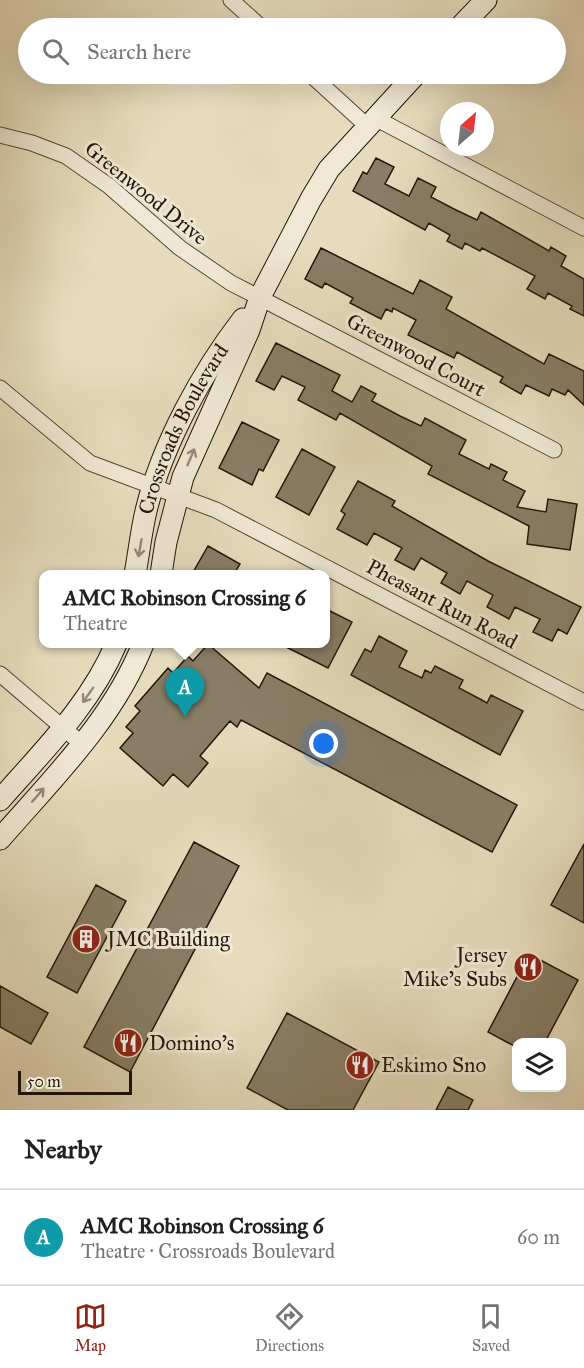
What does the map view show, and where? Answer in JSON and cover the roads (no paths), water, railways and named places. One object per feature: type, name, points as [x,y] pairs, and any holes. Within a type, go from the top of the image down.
[{"type":"street","points":[[231,0],[251,18]]},
{"type":"street","points":[[469,18],[486,0]]},
{"type":"street","points":[[323,84],[371,122],[584,228]]},
{"type":"street","name":"Crossroads Boulevard","points":[[162,570],[166,542],[183,477],[249,330],[260,297],[320,184],[338,159],[407,84]]},
{"type":"street","name":"Greenwood Drive","points":[[0,135],[32,143],[66,156],[109,186],[180,248],[231,283],[260,297]]},
{"type":"street","name":"Crossroads Boulevard","points":[[136,570],[146,510],[165,454],[194,394],[238,325],[260,297]]},
{"type":"street","name":"Greenwood Court","points":[[260,297],[554,450]]},
{"type":"street","name":"Pheasant Run Road","points":[[0,388],[90,463],[216,510],[584,702]]},
{"type":"street","points":[[0,800],[63,728],[94,686],[114,648]]},
{"type":"street","points":[[0,839],[82,744],[120,692],[141,648]]},
{"type":"street","points":[[0,674],[82,744]]},
{"type":"place","name":"AMC Robinson Crossing 6","points":[[185,717]]},
{"type":"place","name":"JMC Building","points":[[86,939]]},
{"type":"place","name":"Jersey Mike's Subs","points":[[528,967]]},
{"type":"place","name":"Domino's","points":[[128,1043]]},
{"type":"place","name":"Eskimo Sno","points":[[360,1065]]}]
